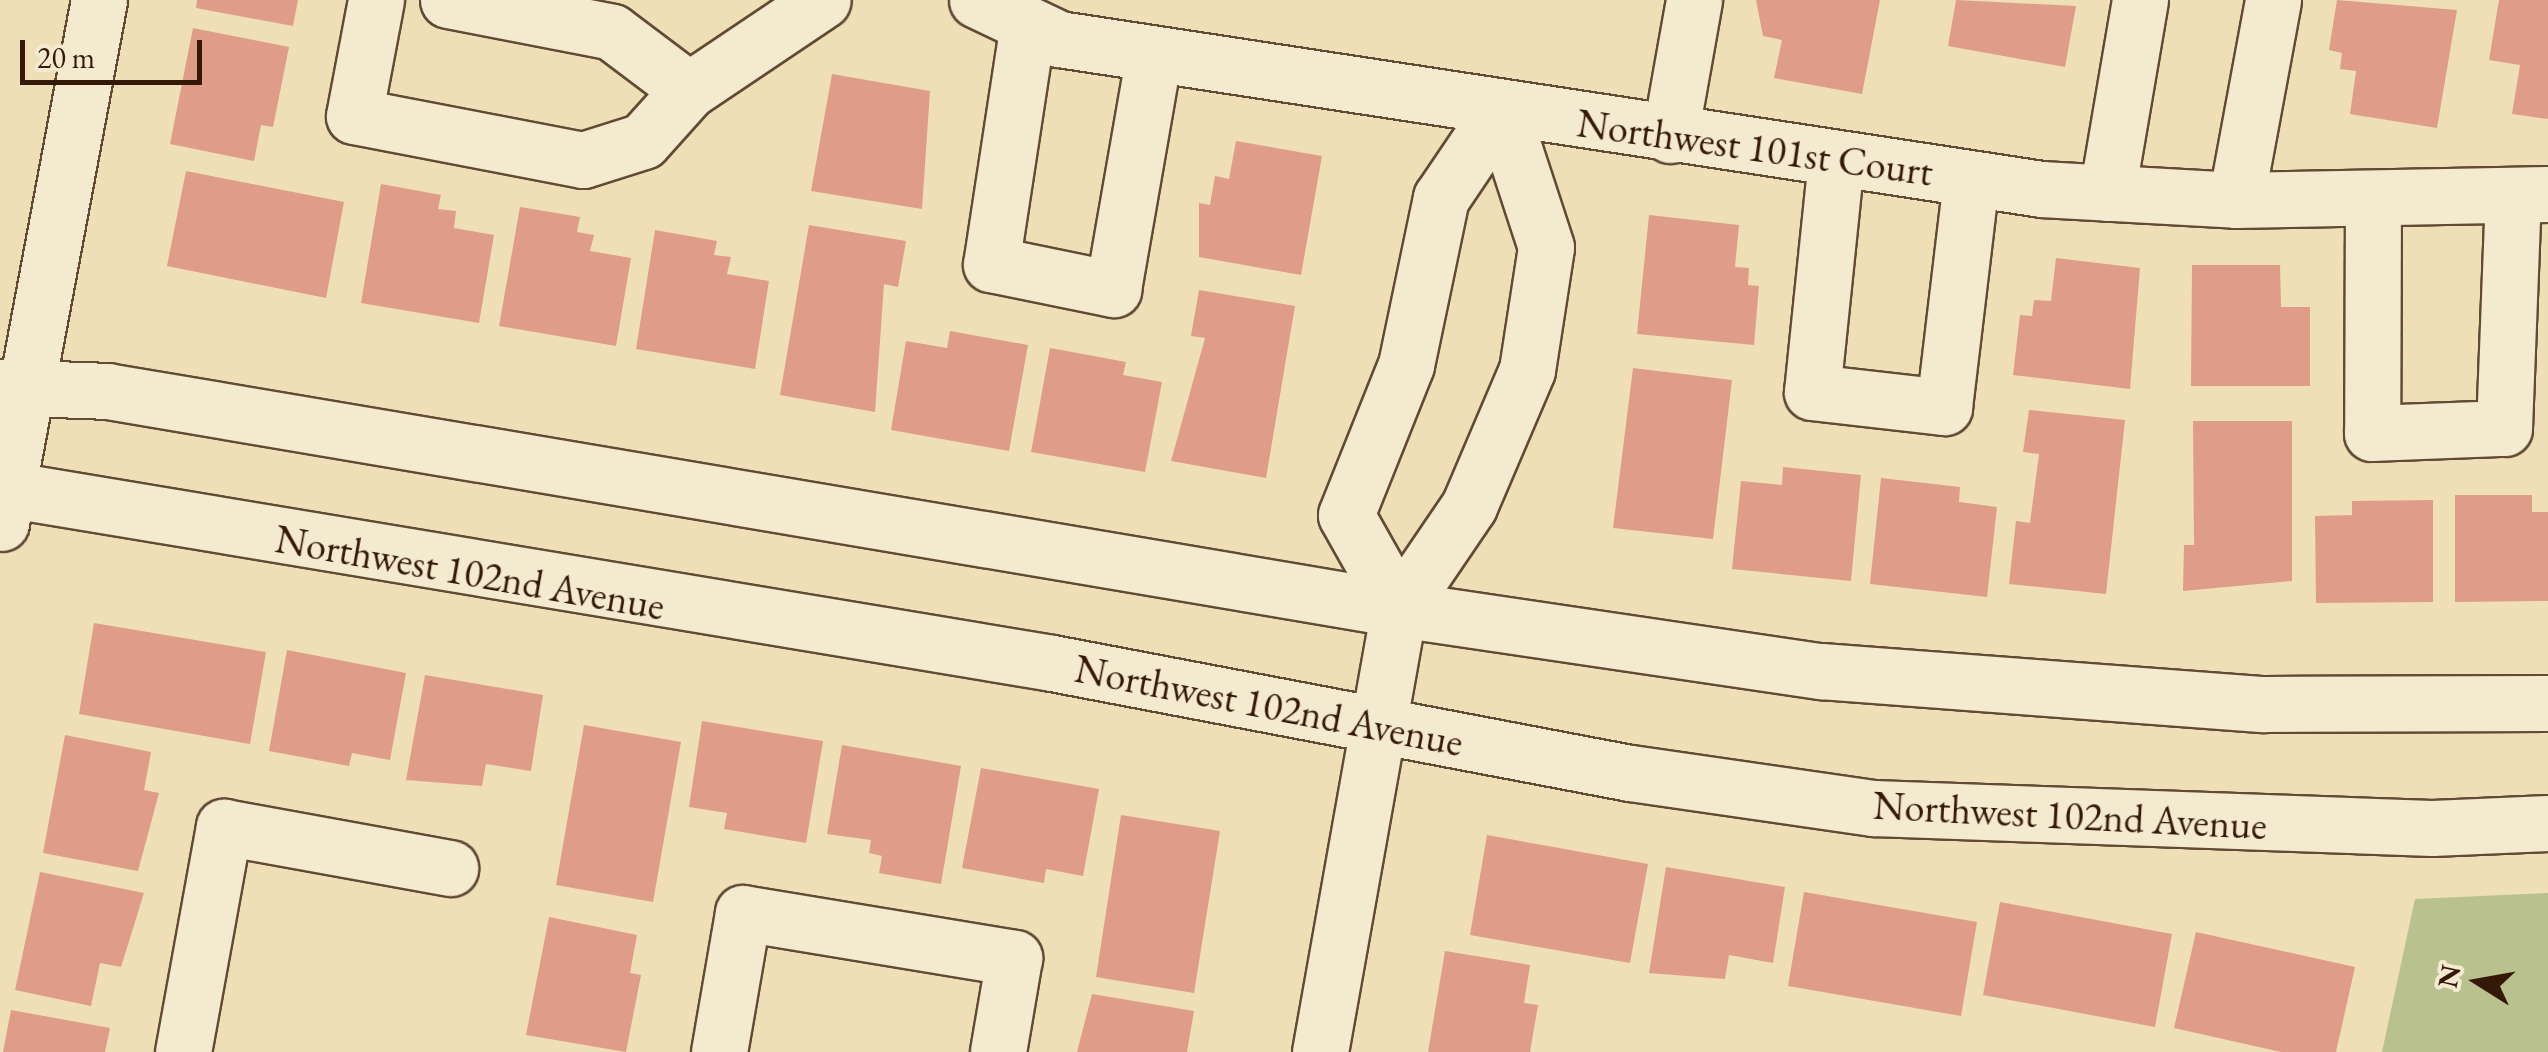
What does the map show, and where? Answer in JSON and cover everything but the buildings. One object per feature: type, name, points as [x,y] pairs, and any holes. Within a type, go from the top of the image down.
[{"type":"street","points":[[2,502],[11,385],[99,0]]},
{"type":"street","points":[[376,0],[354,116],[583,160],[643,141],[689,90],[823,0]]},
{"type":"street","points":[[448,0],[612,32],[689,90]]},
{"type":"street","name":"Northwest 101st Court","points":[[978,0],[1027,30],[1154,55],[1971,179],[2107,194],[2236,200],[2531,194]]},
{"type":"street","points":[[1670,134],[1694,0]]},
{"type":"street","points":[[2107,194],[2140,0]]},
{"type":"street","points":[[2236,200],[2273,0]]},
{"type":"street","points":[[1027,30],[991,264],[1113,288],[1154,55]]},
{"type":"street","points":[[1399,609],[1346,515],[1406,365],[1441,198],[1502,109]]},
{"type":"street","points":[[1320,1052],[1399,609],[1469,506],[1504,408],[1497,334],[1512,238],[1535,207],[1502,109]]},
{"type":"street","points":[[1836,160],[1812,392],[1944,407],[1971,179]]},
{"type":"street","points":[[2373,198],[2372,432],[2504,428],[2531,194]]},
{"type":"street","points":[[11,385],[1399,609],[1933,683],[2264,704],[2548,703]]},
{"type":"street","name":"Northwest 102nd Avenue","points":[[2,502],[1052,663],[1379,728],[1873,808],[2432,828],[2548,823]]},
{"type":"street","points":[[184,1052],[224,827],[450,868]]},
{"type":"street","points":[[719,1052],[743,913],[1014,958],[998,1052]]},
{"type":"green space","points":[[2548,893],[2548,1052],[2382,1052],[2415,899]]}]
